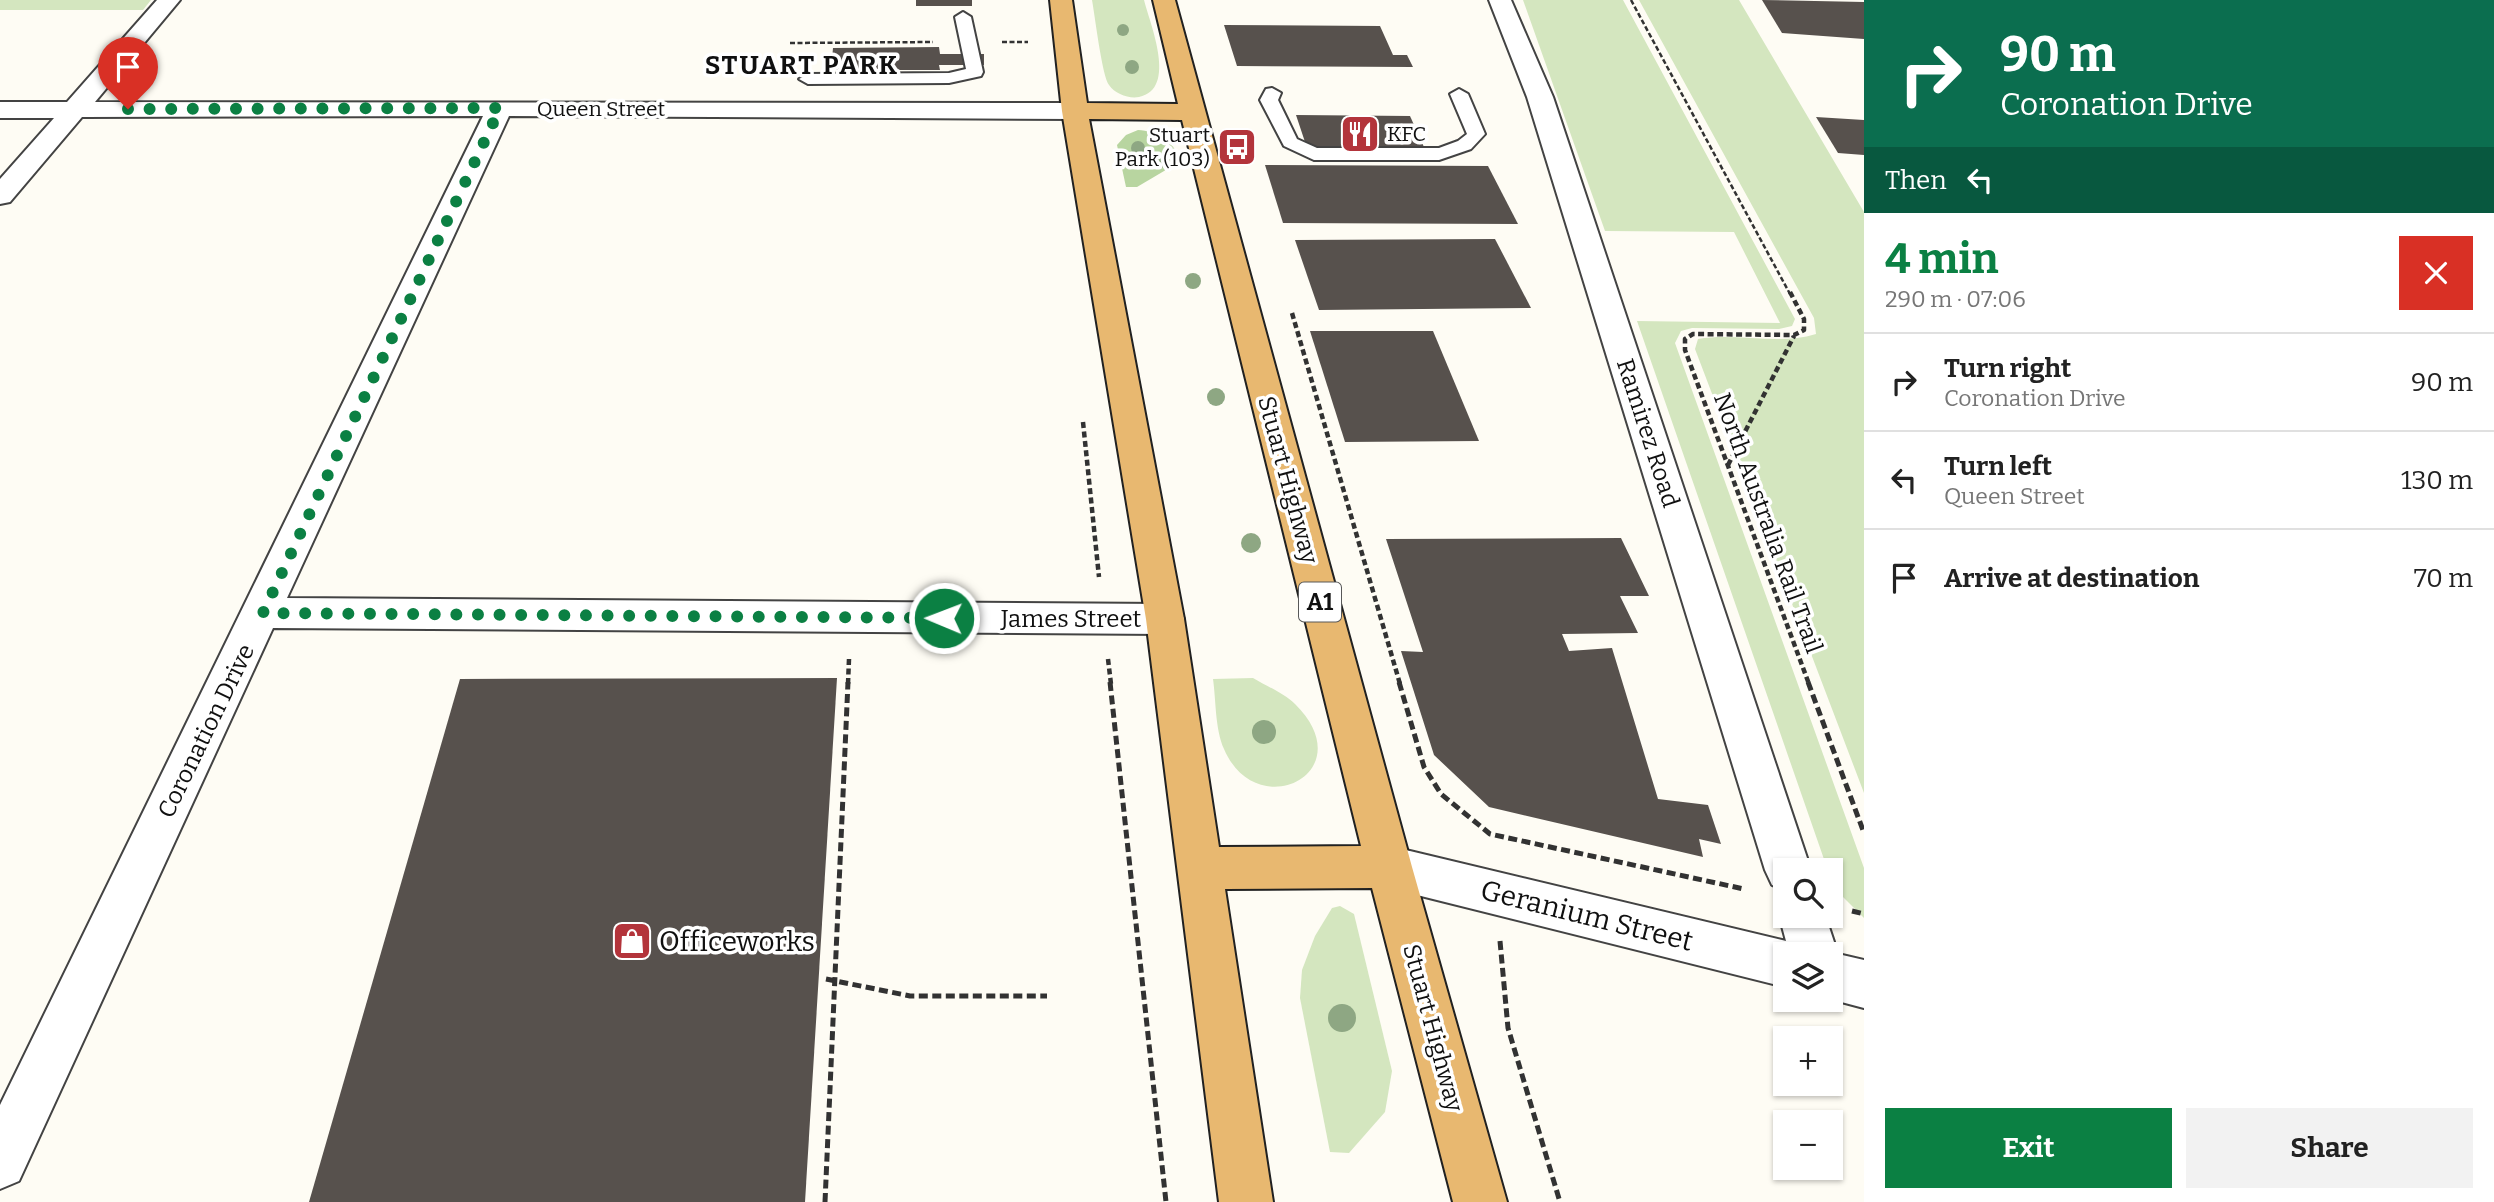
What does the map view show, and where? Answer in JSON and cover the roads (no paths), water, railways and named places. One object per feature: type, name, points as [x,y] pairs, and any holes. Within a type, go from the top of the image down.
[{"type":"highway","points":[[1061,0],[1075,111],[1165,619],[1247,1202]]},
{"type":"highway","name":"Stuart Highway","points":[[1164,0],[1389,867],[1480,1202]]},
{"type":"highway","points":[[1075,111],[1192,112]]},
{"type":"highway","points":[[1198,868],[1389,867]]},
{"type":"street","points":[[0,196],[169,0]]},
{"type":"street","name":"Ramirez Road","points":[[1500,0],[1540,97],[1784,858]]},
{"type":"street","name":"Queen Street","points":[[0,110],[500,108],[1075,111]]},
{"type":"street","name":"Coronation Drive","points":[[0,1161],[263,613],[500,108]]},
{"type":"street","name":"James Street","points":[[263,613],[1165,619]]},
{"type":"street","name":"Geranium Street","points":[[1389,867],[1773,961]]},
{"type":"street","points":[[1843,978],[1864,984]]},
{"type":"lane","points":[[808,79],[949,78],[975,72],[964,42],[963,18]]},
{"type":"lane","points":[[1272,93],[1269,100],[1290,142],[1314,154],[1439,154],[1470,143],[1476,134],[1449,94]]},
{"type":"place","name":"KFC","points":[[1360,134]]},
{"type":"place","name":"Stuart Park (103)","points":[[1237,147]]},
{"type":"place","name":"Officeworks","points":[[632,941]]},
{"type":"district","name":"STUART PARK","points":[[802,65]]}]
